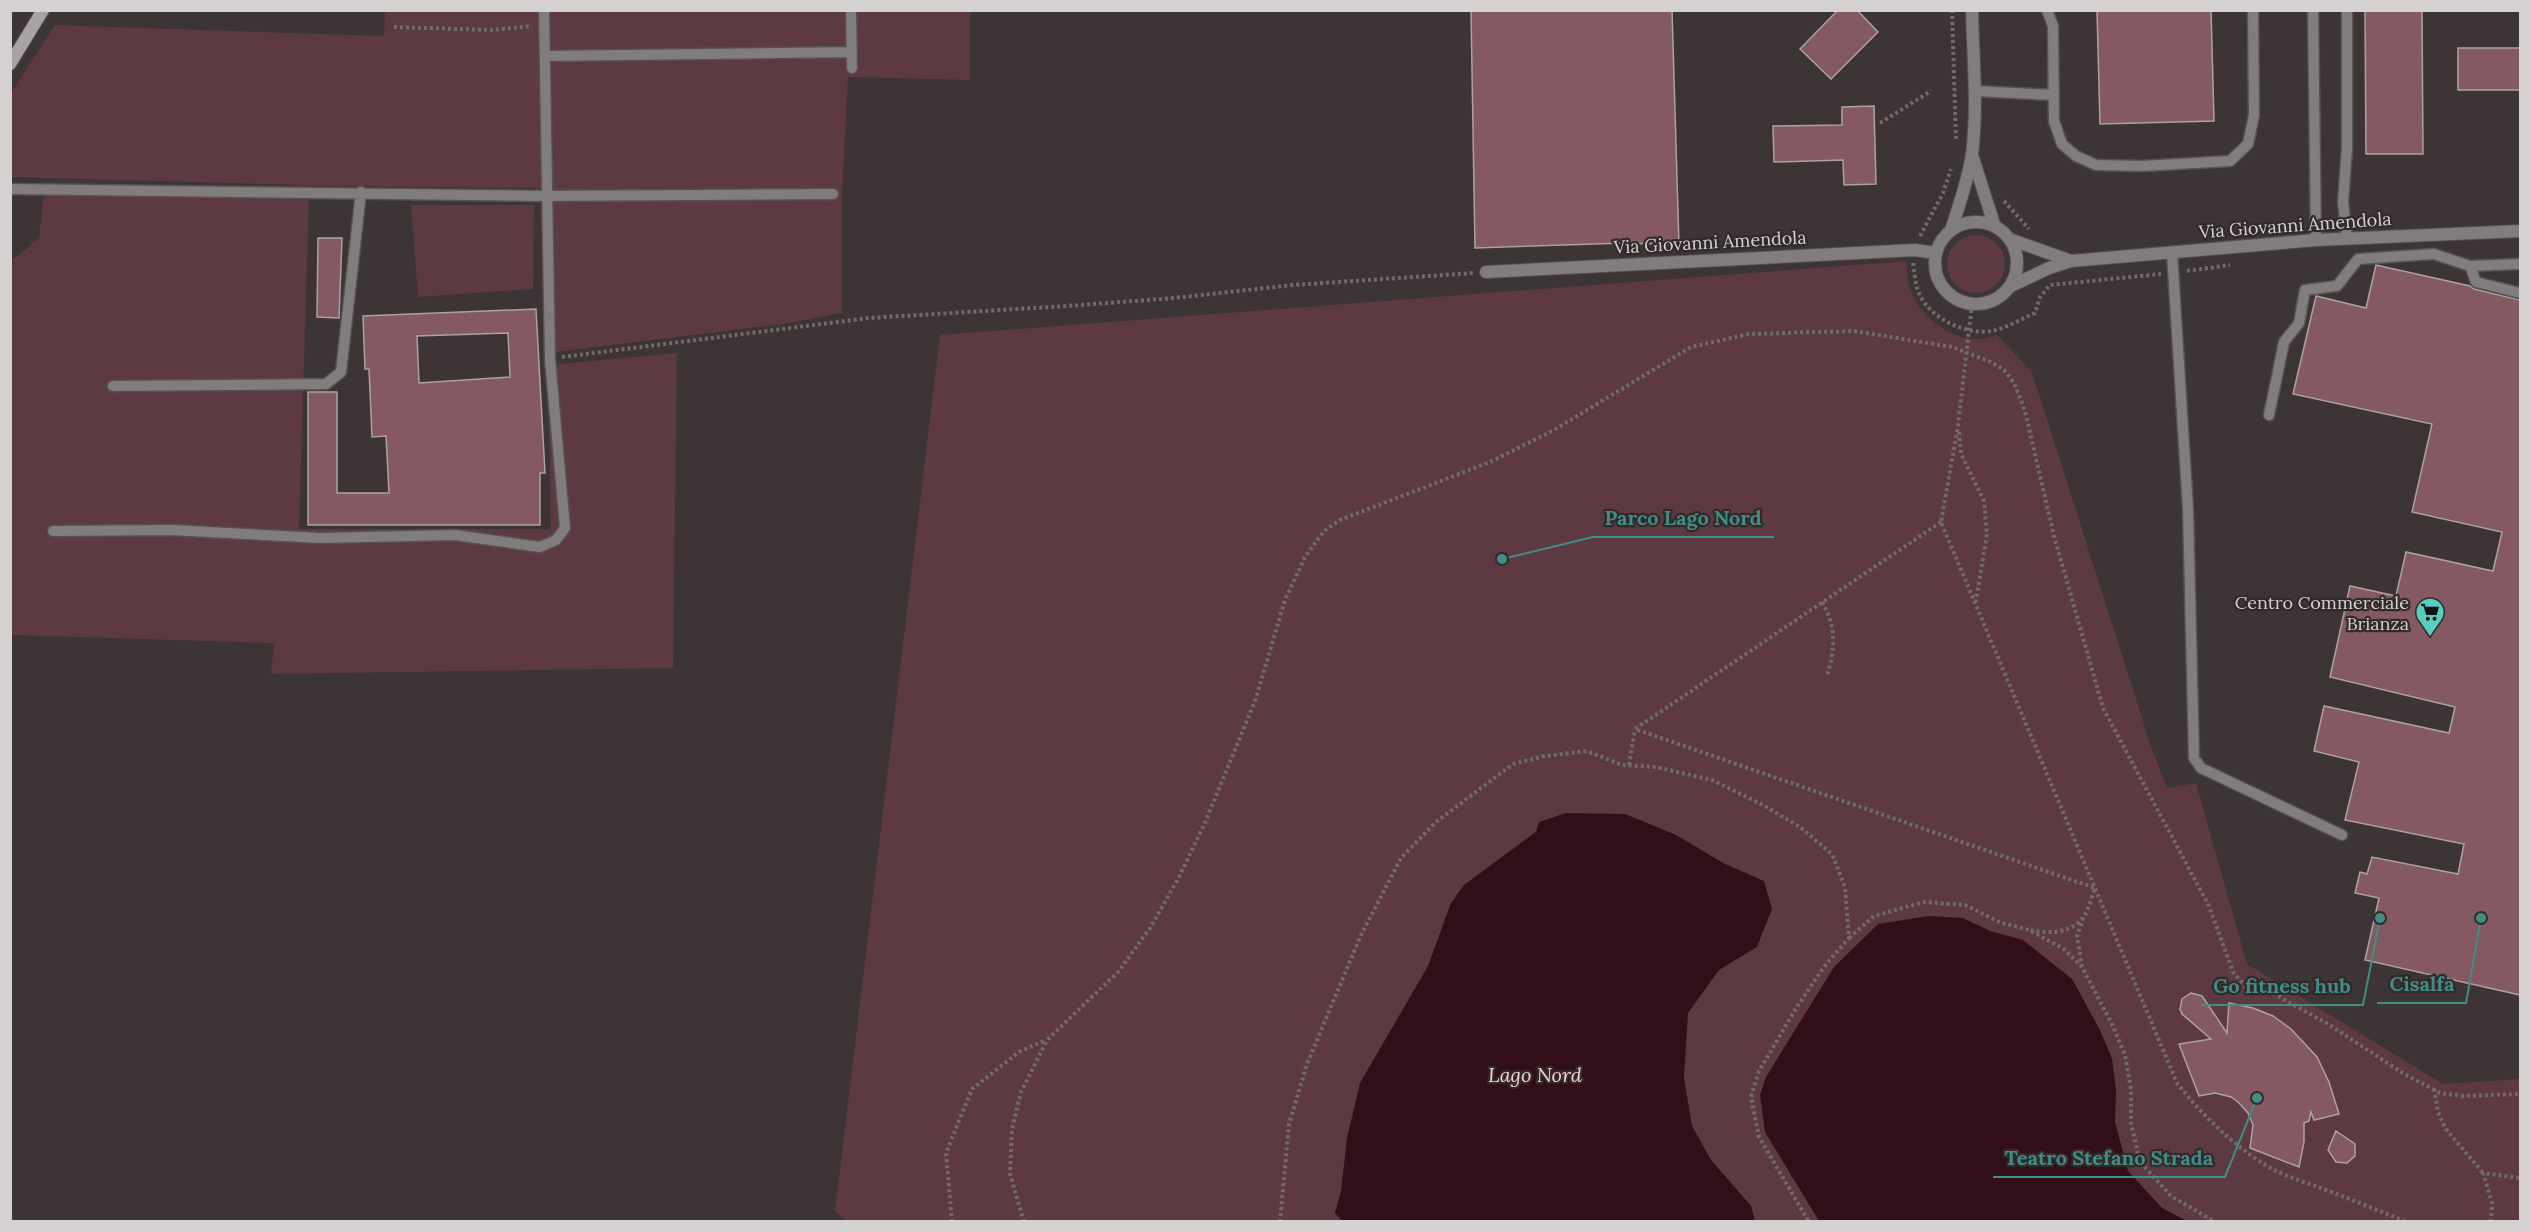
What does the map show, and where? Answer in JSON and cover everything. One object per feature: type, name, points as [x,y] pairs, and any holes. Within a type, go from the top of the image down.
[{"type":"main road","points":[[10,64],[43,10]]},
{"type":"street","points":[[1951,230],[1964,192],[1972,154],[1974,91],[1972,10]]},
{"type":"street","points":[[1972,154],[1995,227]]},
{"type":"street","points":[[1978,222],[1995,227],[2009,239],[2017,261],[2015,274],[2009,287],[1990,301],[1972,304],[1954,298],[1943,287],[1935,266],[1936,253],[1941,240],[1951,230],[1964,224],[1978,222]]},
{"type":"street","name":"Via Giovanni Amendola","points":[[2009,287],[2055,266],[2072,261],[2316,240],[2520,231]]},
{"type":"street","name":"Via Giovanni Amendola","points":[[2009,239],[2072,261]]},
{"type":"street","name":"Via Giovanni Amendola","points":[[1486,272],[1915,250],[1936,253]]},
{"type":"lane","points":[[53,531],[171,530],[321,538],[455,535],[540,547],[556,540],[565,528],[550,359],[544,10]]},
{"type":"lane","points":[[851,10],[852,68]]},
{"type":"lane","points":[[2047,10],[2053,26],[2054,120],[2062,144],[2076,156],[2096,165],[2230,161],[2248,144],[2254,115],[2253,10]]},
{"type":"lane","points":[[2313,10],[2316,240]]},
{"type":"lane","points":[[2347,10],[2347,148],[2343,202],[2347,238]]},
{"type":"lane","points":[[546,56],[852,52]]},
{"type":"lane","points":[[1974,91],[2054,94]]},
{"type":"lane","points":[[10,189],[546,196],[833,194]]},
{"type":"lane","points":[[113,386],[326,384],[341,372],[361,192]]},
{"type":"lane","points":[[2172,252],[2188,509],[2194,758],[2201,768],[2342,835]]},
{"type":"lane","points":[[2269,415],[2284,342],[2299,322],[2305,290],[2337,286],[2358,259],[2434,254],[2470,266],[2520,264]]},
{"type":"lane","points":[[2470,266],[2476,282],[2520,293]]},
{"type":"path","points":[[1952,10],[1957,154],[1943,193],[1915,250],[1913,263],[1916,288],[1930,310],[1951,324],[1971,330],[1995,331],[2035,314],[2040,297],[2050,285],[2132,278],[2231,265]]},
{"type":"path","points":[[394,27],[492,30],[544,23]]},
{"type":"path","points":[[1880,123],[1931,91]]},
{"type":"path","points":[[1957,154],[1972,154]]},
{"type":"path","points":[[2000,194],[2021,222],[2038,237]]},
{"type":"path","points":[[2055,266],[2058,284]]},
{"type":"path","points":[[550,359],[869,318],[1067,306],[1174,298],[1293,285],[1486,272]]},
{"type":"path","points":[[1972,304],[1971,330],[1958,426],[1941,522],[2177,1083],[2200,1113],[2260,1161],[2291,1177],[2407,1221]]},
{"type":"path","points":[[1024,1221],[1010,1174],[1012,1130],[1021,1092],[1047,1040],[1119,971],[1150,928],[1178,879],[1204,825],[1256,701],[1286,600],[1305,557],[1324,531],[1340,520],[1490,462],[1554,430],[1691,347],[1749,334],[1854,331],[1952,347],[1997,366],[2014,383],[2025,411],[2054,536],[2103,708],[2209,906],[2233,972],[2245,986],[2269,991],[2328,1024],[2401,1072],[2440,1093],[2463,1096],[2520,1094]]},
{"type":"path","points":[[1958,426],[1961,453],[1984,501],[1987,534],[1976,604]]},
{"type":"path","points":[[1629,765],[1635,729],[1941,522]]},
{"type":"path","points":[[1822,602],[1830,614],[1834,642],[1827,676]]},
{"type":"path","points":[[1635,729],[2095,888]]},
{"type":"path","points":[[1280,1221],[1289,1124],[1307,1064],[1360,935],[1401,858],[1436,822],[1513,764],[1578,751],[1629,765],[1656,768],[1712,780],[1764,804],[1800,827],[1832,854],[1845,887],[1850,938]]},
{"type":"path","points":[[2082,967],[2077,936],[2095,888]]},
{"type":"path","points":[[1809,1221],[1759,1137],[1751,1097],[1760,1071],[1798,1005],[1826,964],[1874,916],[1924,902],[1965,905],[1999,922],[2047,933],[2067,929],[2084,916]]},
{"type":"path","points":[[2029,930],[2064,949],[2082,967],[2113,1026],[2125,1054],[2131,1089],[2131,1123],[2140,1162],[2171,1196],[2216,1221]]},
{"type":"path","points":[[952,1221],[946,1153],[972,1089],[1019,1052],[1047,1040]]},
{"type":"path","points":[[2434,1089],[2438,1112],[2445,1128],[2483,1173],[2489,1186],[2492,1203],[2491,1221]]},
{"type":"path","points":[[2483,1173],[2520,1178]]},
{"type":"shaded area","points":[[385,10],[970,11],[970,80],[848,77],[842,194],[842,313],[783,324],[547,353],[542,188],[338,186],[11,177],[11,93],[55,25],[384,36]]},
{"type":"shaded area","points":[[45,184],[309,199],[299,529],[551,529],[548,365],[677,353],[673,668],[271,674],[274,643],[11,635],[11,261],[39,238]]},
{"type":"shaded area","points":[[411,205],[534,205],[533,289],[418,297]]},
{"type":"shaded area","points":[[1976,235],[1987,237],[2000,248],[2005,264],[2003,275],[1992,288],[1976,293],[1965,291],[1952,280],[1947,264],[1949,253],[1960,240]]},
{"type":"shaded area","points":[[1906,261],[1908,281],[1913,295],[1918,305],[1933,322],[1963,337],[1980,339],[1997,335],[2032,372],[2151,746],[2167,788],[2196,783],[2247,964],[2443,1084],[2520,1079],[2520,1221],[848,1222],[835,1211],[940,335]]},
{"type":"water","name":"Lago Nord","points":[[1566,813],[1625,814],[1676,835],[1725,864],[1764,881],[1772,909],[1757,947],[1719,970],[1688,1013],[1684,1078],[1692,1126],[1711,1160],[1751,1206],[1755,1221],[1342,1221],[1335,1213],[1341,1191],[1347,1138],[1360,1083],[1428,966],[1451,903],[1464,885],[1536,832],[1539,822]]},
{"type":"water","points":[[1929,916],[1963,918],[1990,931],[2023,940],[2072,979],[2100,1030],[2112,1059],[2116,1090],[2115,1122],[2128,1171],[2162,1208],[2187,1221],[1819,1221],[1765,1132],[1760,1095],[1766,1077],[1834,967],[1878,924]]},
{"type":"building","points":[[1471,10],[1672,10],[1679,245],[1625,243],[1475,248]]},
{"type":"building","points":[[1838,10],[1857,10],[1878,32],[1831,79],[1800,49]]},
{"type":"building","points":[[2097,10],[2211,10],[2214,121],[2100,124]]},
{"type":"building","points":[[2365,10],[2422,10],[2423,154],[2366,154]]},
{"type":"building","points":[[2458,48],[2520,48],[2520,90],[2458,90]]},
{"type":"building","points":[[1874,106],[1876,184],[1844,185],[1843,160],[1774,162],[1773,126],[1842,125],[1842,107]]},
{"type":"building","points":[[318,238],[342,238],[339,318],[317,317]]},
{"type":"building","name":"Centro Commerciale Brianza","points":[[2376,265],[2520,300],[2520,995],[2365,960],[2379,898],[2355,893],[2360,872],[2367,874],[2372,857],[2458,874],[2464,844],[2345,820],[2359,762],[2314,751],[2324,706],[2449,733],[2455,707],[2330,677],[2350,586],[2396,596],[2406,552],[2493,571],[2502,532],[2412,512],[2432,424],[2293,394],[2316,296],[2366,308]]},
{"type":"building","points":[[536,309],[545,473],[540,473],[540,525],[308,525],[308,392],[337,392],[337,493],[389,493],[386,436],[372,437],[369,369],[365,369],[363,316]],"holes":[[[508,333],[510,377],[419,383],[417,336]]]},
{"type":"building","points":[[2191,993],[2202,996],[2227,1033],[2229,1003],[2253,1008],[2273,1016],[2291,1029],[2317,1057],[2329,1082],[2339,1114],[2314,1120],[2311,1112],[2309,1121],[2304,1123],[2304,1142],[2299,1167],[2250,1148],[2253,1125],[2248,1113],[2231,1097],[2215,1093],[2199,1096],[2179,1044],[2211,1039],[2182,1014],[2180,1009],[2182,999]]},
{"type":"building","points":[[2336,1131],[2355,1144],[2355,1156],[2347,1163],[2336,1162],[2328,1150]]},
{"type":"place","name":"Parco Lago Nord","points":[[1502,559]]},
{"type":"place","name":"Centro Commerciale Brianza","points":[[2430,638]]},
{"type":"place","name":"Go fitness hub","points":[[2380,918]]},
{"type":"place","name":"Cisalfa","points":[[2481,918]]},
{"type":"place","name":"Teatro Stefano Strada","points":[[2257,1098]]}]
